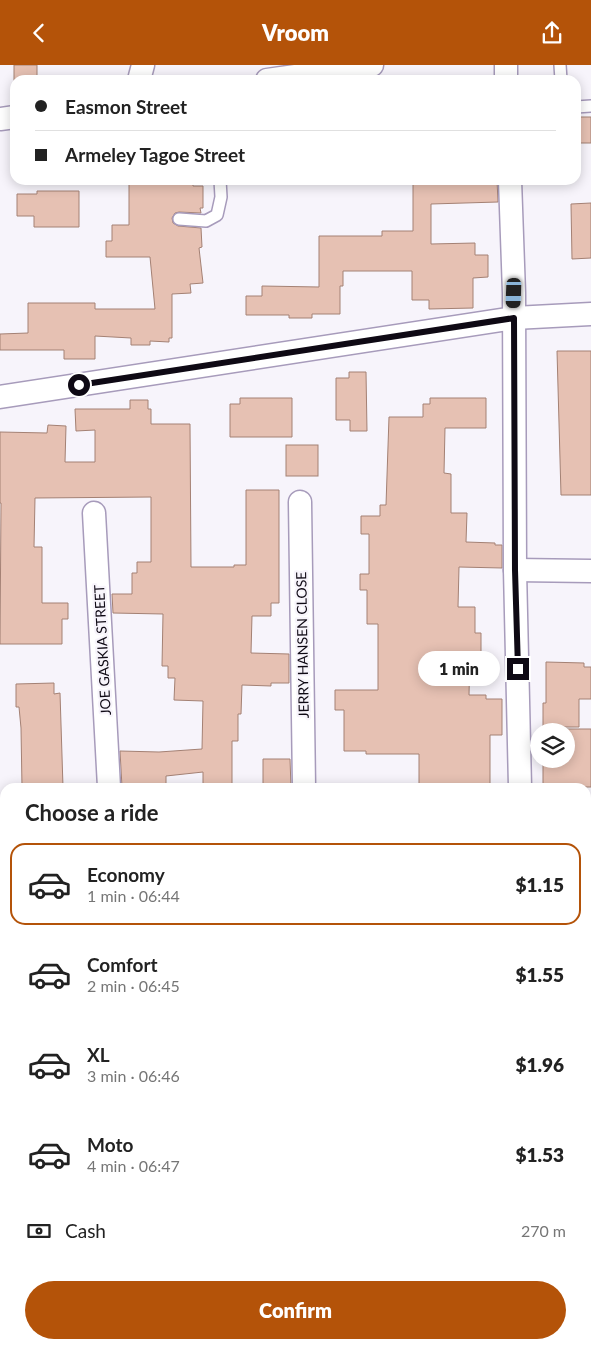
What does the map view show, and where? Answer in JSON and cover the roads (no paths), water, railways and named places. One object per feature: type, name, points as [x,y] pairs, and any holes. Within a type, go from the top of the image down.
[{"type":"street","points":[[302,75],[372,65]]},
{"type":"street","points":[[510,185],[514,293],[515,570],[520,783]]},
{"type":"street","points":[[0,397],[514,318],[591,314]]},
{"type":"street","name":"JERRY HANSEN CLOSE","points":[[300,502],[304,783]]},
{"type":"street","name":"JOE GASKIA STREET","points":[[94,513],[109,783]]},
{"type":"street","points":[[515,570],[591,571]]},
{"type":"lane","points":[[179,219],[206,221],[217,215],[221,197],[220,185]]}]
